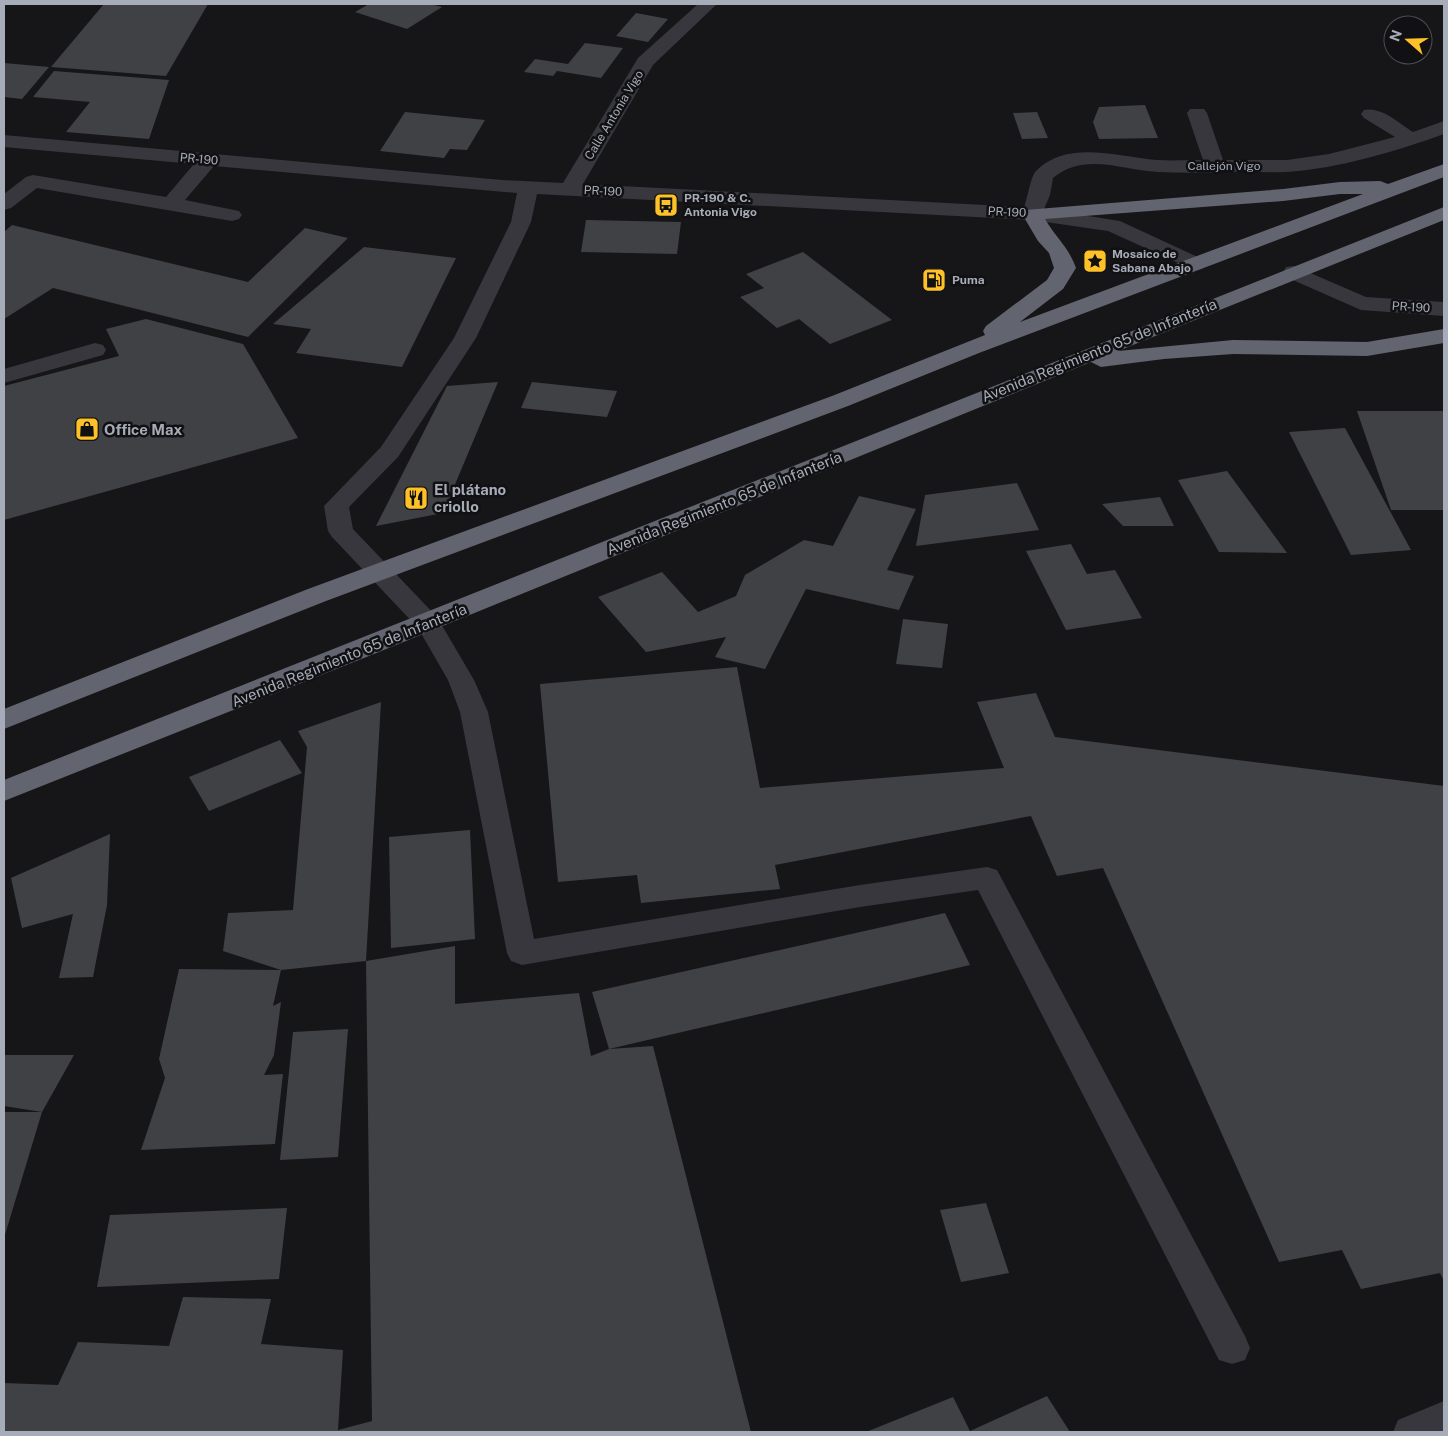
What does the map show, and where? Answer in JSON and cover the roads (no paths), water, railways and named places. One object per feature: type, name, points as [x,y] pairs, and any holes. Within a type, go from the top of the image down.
[{"type":"highway","points":[[4,720],[377,572],[840,401],[971,348],[1444,170]]},
{"type":"highway","points":[[971,348],[1055,284],[1065,268],[1060,251],[1045,237],[1032,214],[1284,195],[1340,188],[1398,187]]},
{"type":"highway","name":"Avenida Regimiento 65 de Infantería","points":[[4,791],[428,624],[1058,366],[1444,213]]},
{"type":"highway","points":[[1058,366],[1164,352],[1233,347],[1367,349],[1444,336]]},
{"type":"street","name":"Calle Antonia Vigo","points":[[570,189],[645,62],[708,4]]},
{"type":"street","points":[[1197,113],[1215,167]]},
{"type":"street","points":[[1371,114],[1411,139]]},
{"type":"street","name":"Callejón Vigo","points":[[1032,214],[1040,195],[1043,176],[1058,164],[1085,157],[1158,166],[1288,166],[1329,160],[1411,139],[1444,127]]},
{"type":"street","name":"PR-190","points":[[4,141],[528,187],[1032,214],[1113,224],[1194,264]]},
{"type":"street","points":[[4,204],[33,181],[70,147]]},
{"type":"street","points":[[171,204],[208,160]]},
{"type":"street","points":[[33,181],[232,215]]},
{"type":"street","points":[[528,187],[522,222],[465,338],[390,452],[336,506],[341,531],[377,572],[428,624],[462,680],[474,712],[522,953],[860,896],[986,878],[1232,1348]]},
{"type":"street","name":"PR-190","points":[[1294,272],[1361,303],[1444,309]]},
{"type":"street","points":[[4,376],[95,350]]},
{"type":"street","points":[[1411,1432],[1444,1418]]},
{"type":"place","name":"PR-190 & C. Antonia Vigo","points":[[666,205]]},
{"type":"place","name":"Mosaico de Sabana Abajo","points":[[1095,261]]},
{"type":"place","name":"Puma","points":[[934,280]]},
{"type":"place","name":"Office Max","points":[[87,429]]},
{"type":"place","name":"El plátano criollo","points":[[416,498]]}]
